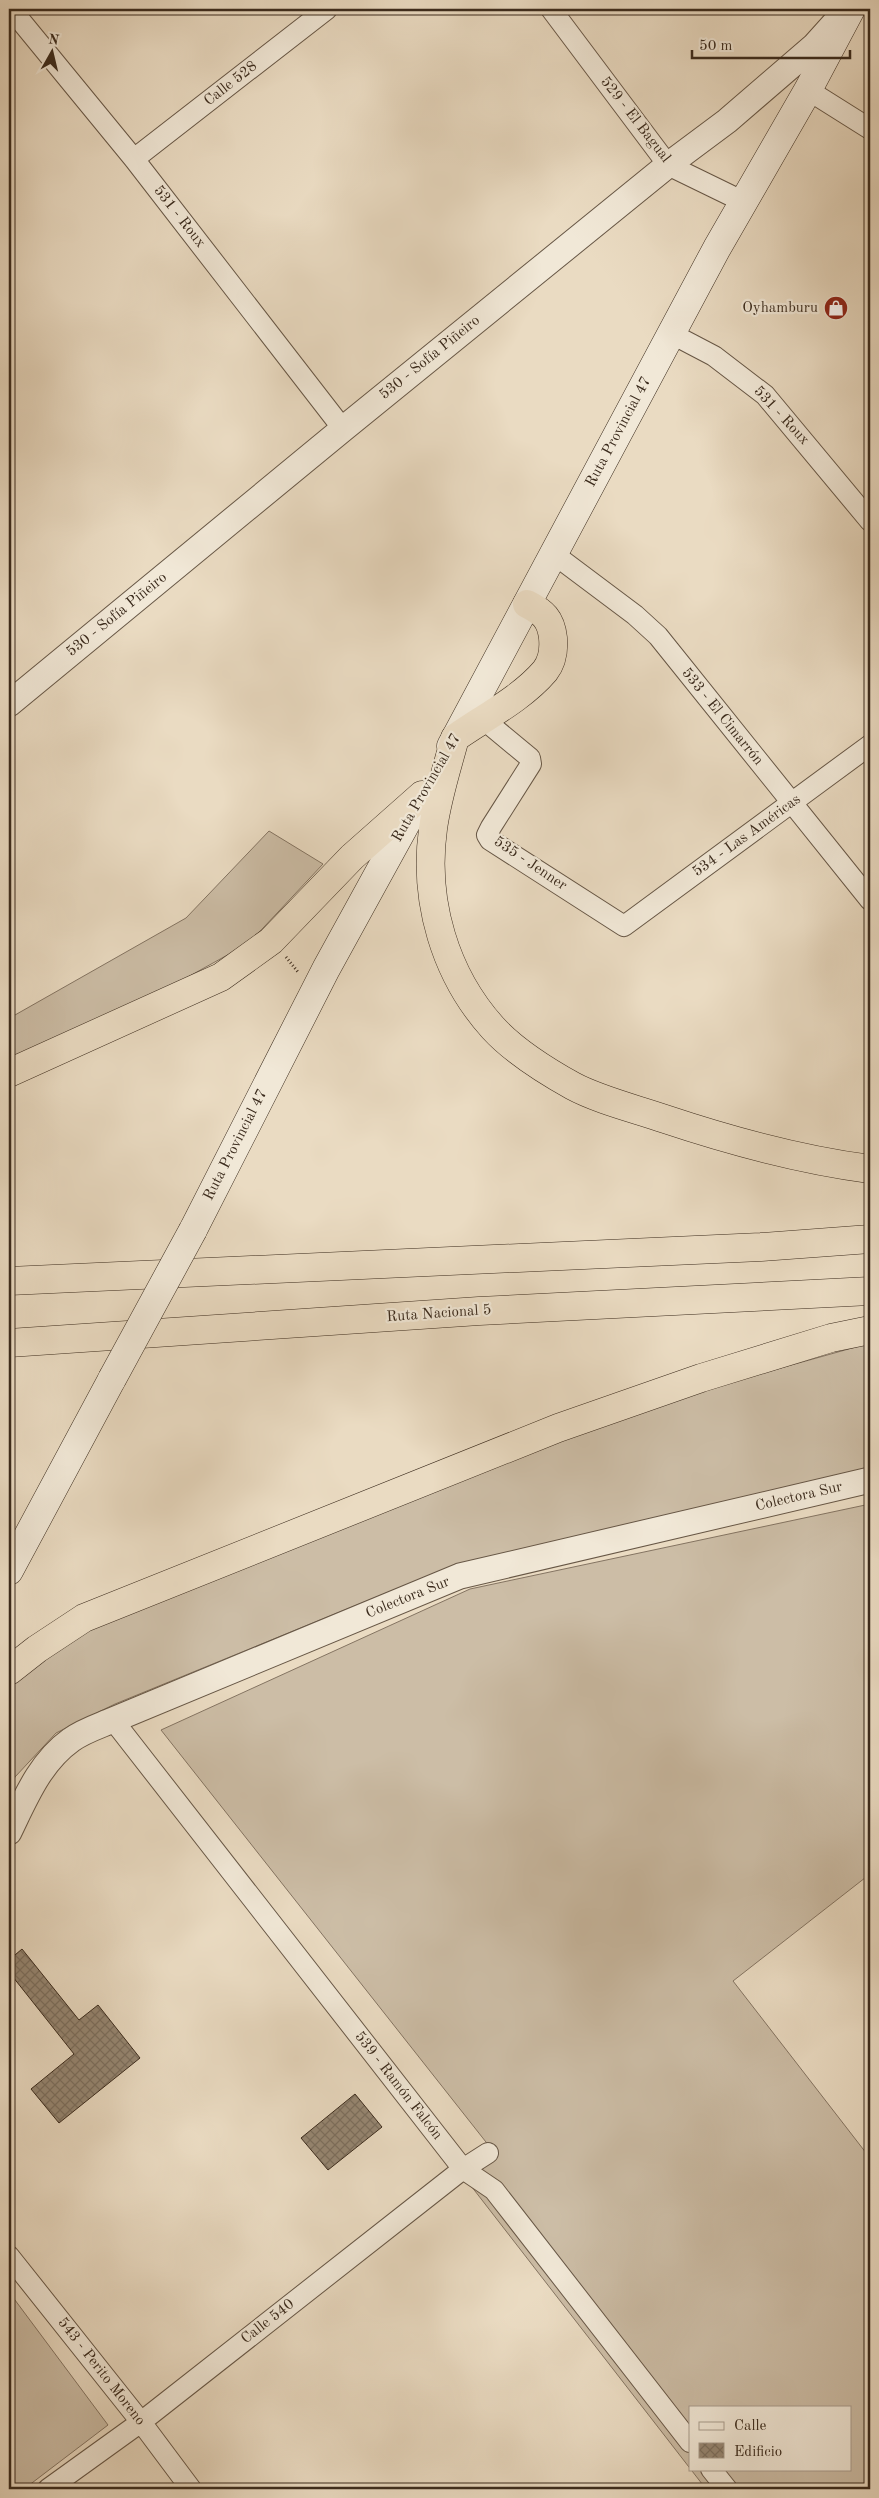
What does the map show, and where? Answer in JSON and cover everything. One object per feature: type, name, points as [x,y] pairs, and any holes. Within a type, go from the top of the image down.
[{"type":"highway","points":[[527,604],[542,611],[548,619],[553,636],[552,656],[546,670],[526,689],[456,738],[433,829],[430,860],[434,908],[447,956],[468,994],[494,1029],[530,1058],[574,1087],[711,1134],[870,1169]]},
{"type":"highway","points":[[9,1072],[221,977],[270,941],[352,857],[422,795]]},
{"type":"highway","points":[[9,1281],[761,1247],[870,1240]]},
{"type":"highway","name":"Ruta Nacional 5","points":[[9,1343],[489,1310],[870,1291]]},
{"type":"highway","points":[[9,1670],[84,1618],[558,1428],[701,1378],[831,1338],[870,1330]]},
{"type":"main road","name":"Ruta Provincial 47","points":[[9,1571],[193,1230],[326,968],[422,795],[456,738],[555,555],[613,441],[744,202],[808,90],[849,9]]},
{"type":"street","name":"531 - Roux","points":[[11,9],[134,159],[344,428]]},
{"type":"street","name":"Calle 528","points":[[134,159],[327,9]]},
{"type":"street","name":"529 - El Bagual","points":[[550,9],[668,165],[744,202]]},
{"type":"street","name":"530 - Sofía Piñeiro","points":[[9,704],[344,428],[668,165],[727,121],[814,46],[849,9]]},
{"type":"street","points":[[808,90],[870,129]]},
{"type":"street","name":"531 - Roux","points":[[672,334],[714,356],[765,396],[793,426],[870,521]]},
{"type":"street","name":"533 - El Cimarrón","points":[[555,555],[635,615],[658,636],[870,900]]},
{"type":"street","name":"535 - Jenner","points":[[483,719],[530,758],[531,764],[491,827],[487,835],[490,840],[624,926]]},
{"type":"street","name":"534 - Las Américas","points":[[624,926],[870,745]]},
{"type":"street","name":"Colectora Sur","points":[[9,1832],[36,1778],[49,1760],[71,1740],[113,1720],[460,1576],[870,1480]]},
{"type":"street","name":"539 - Ramón Falcón","points":[[113,1720],[462,2169],[494,2190],[689,2441]]},
{"type":"street","name":"Calle 540","points":[[48,2489],[140,2422],[462,2169],[488,2153]]},
{"type":"street","name":"543 - Perito Moreno","points":[[9,2256],[191,2489]]},
{"type":"street","points":[[712,2470],[727,2489]]},
{"type":"shaded area","points":[[269,831],[323,864],[249,943],[177,983],[9,1060],[9,1008],[15,1015],[186,918]]},
{"type":"shaded area","points":[[870,1343],[870,1470],[457,1564],[115,1704],[56,1733],[15,1777],[9,1789],[9,1681],[68,1639],[624,1412]]},
{"type":"shaded area","points":[[870,1504],[870,1874],[733,1981],[870,2158],[870,2489],[706,2489],[691,2470],[852,2470],[852,2406],[689,2406],[689,2467],[468,2182],[497,2156],[161,1730],[470,1589]]},
{"type":"shaded area","points":[[9,2292],[108,2425],[24,2489],[9,2489]]},
{"type":"building","points":[[22,1949],[79,2020],[98,2005],[140,2058],[59,2123],[31,2089],[74,2054],[9,1972],[9,1960]]},
{"type":"building","points":[[355,2094],[382,2127],[328,2170],[301,2138]]},
{"type":"place","name":"Oyhamburu","points":[[836,308]]}]
